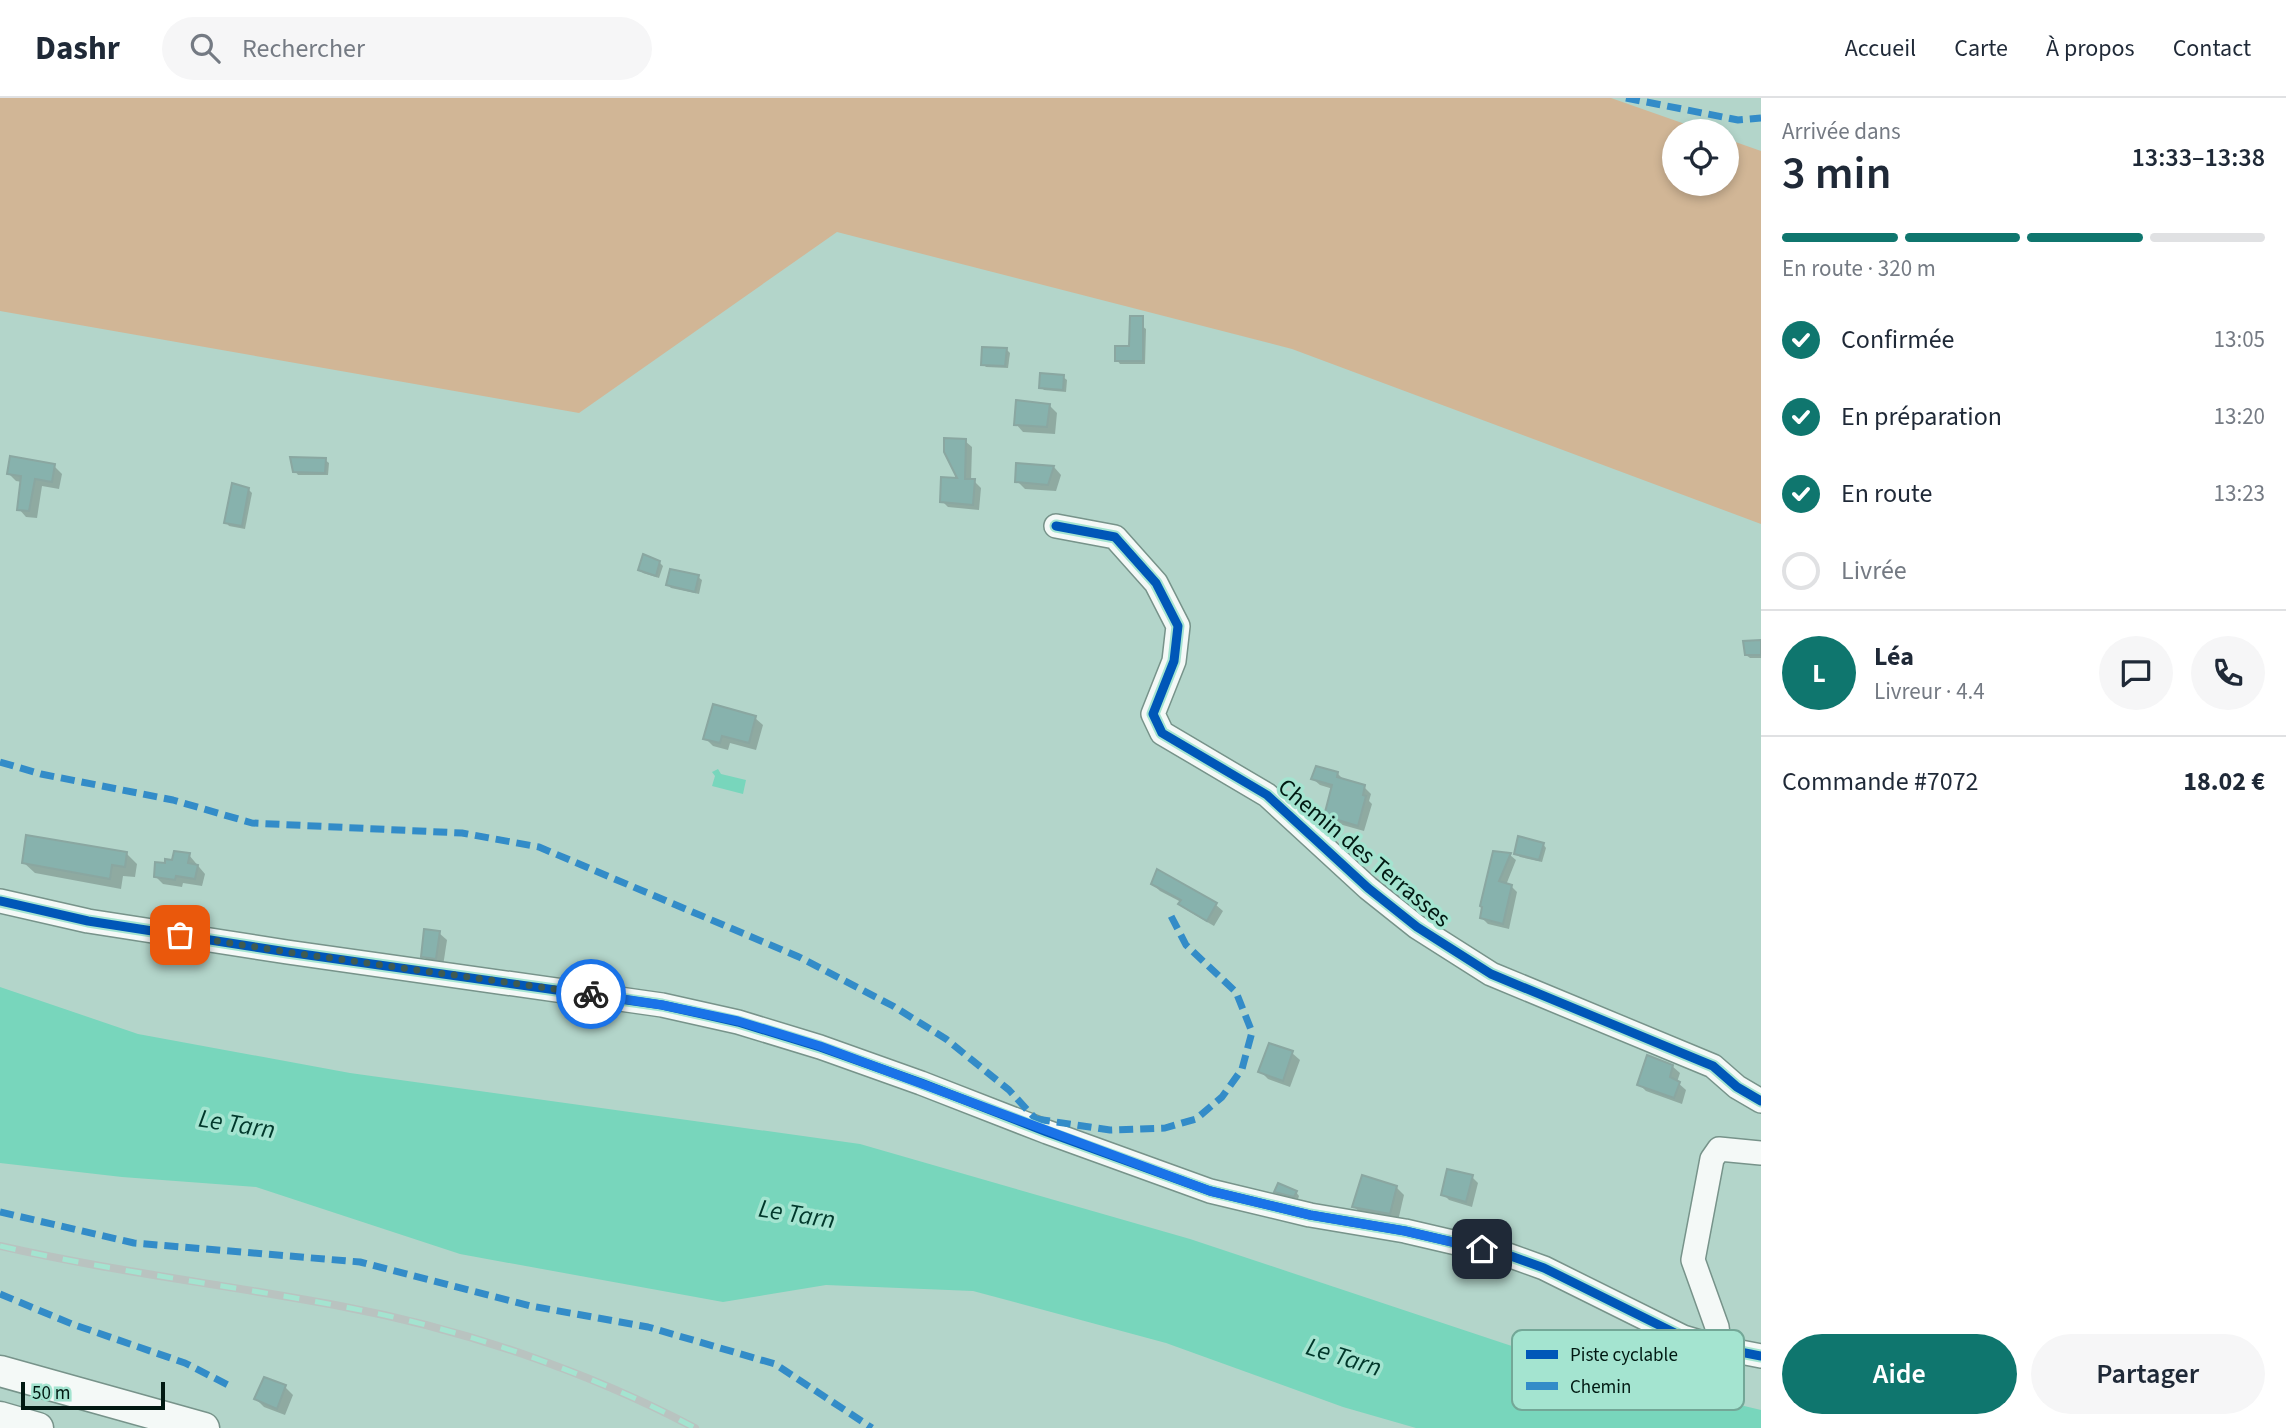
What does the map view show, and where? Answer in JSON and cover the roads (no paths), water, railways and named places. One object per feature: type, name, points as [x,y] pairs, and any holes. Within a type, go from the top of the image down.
[{"type":"main road","points":[[0,1371],[204,1428]]},
{"type":"main road","points":[[0,1417],[38,1428]]},
{"type":"street","name":"Chemin des Terrasses","points":[[1056,527],[1115,537],[1156,583],[1178,626],[1174,661],[1153,714],[1162,733],[1267,795],[1368,888],[1417,927],[1491,974],[1713,1066],[1737,1087],[1761,1101]]},
{"type":"street","points":[[0,901],[88,920],[287,952],[662,1005],[738,1021],[820,1046],[1210,1191],[1310,1215],[1405,1231],[1508,1255],[1544,1268],[1670,1330]]},
{"type":"street","points":[[1717,1330],[1693,1259],[1712,1159],[1719,1149],[1761,1153]]},
{"type":"water","points":[[718,769],[721,774],[746,780],[743,794],[712,786],[715,776],[712,772]]},
{"type":"water","name":"Le Tarn","points":[[0,987],[138,1034],[350,1073],[860,1144],[1190,1239],[1512,1346],[1512,1410],[1744,1410],[1744,1406],[1761,1410],[1761,1428],[1416,1428],[1343,1407],[1166,1343],[973,1291],[826,1285],[723,1302],[460,1254],[256,1187],[122,1177],[0,1163]]},
{"type":"railway","points":[[0,1246],[345,1307],[435,1327],[569,1371],[695,1428]]}]
